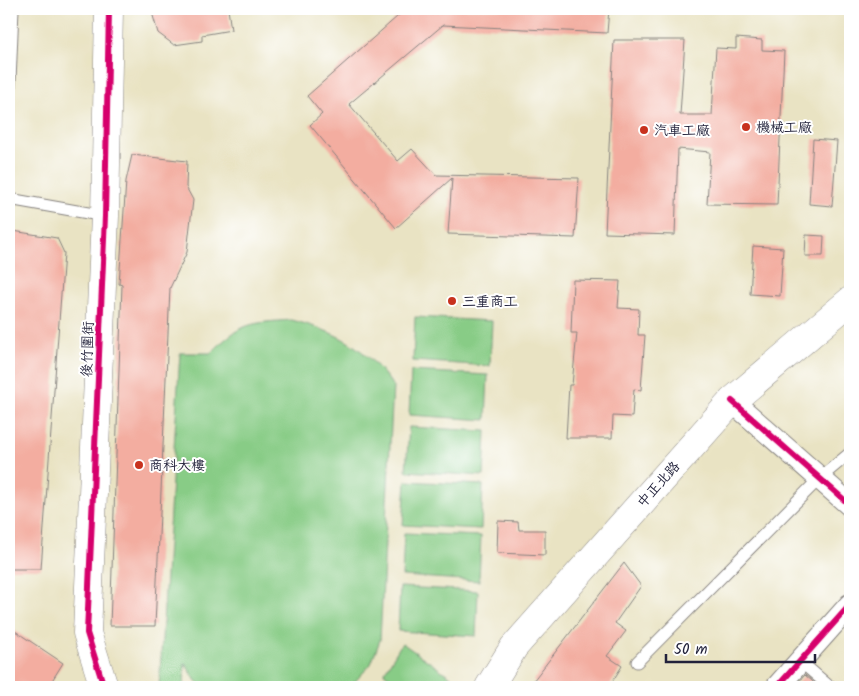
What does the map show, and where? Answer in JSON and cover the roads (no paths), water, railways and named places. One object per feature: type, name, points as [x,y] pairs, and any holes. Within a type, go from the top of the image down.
[{"type":"street","name":"後竹圍街","points":[[104,687],[87,633],[105,216],[109,9]]},
{"type":"street","name":"中正北路","points":[[489,687],[514,647],[732,401],[850,301]]},
{"type":"street","points":[[732,401],[850,505]]},
{"type":"street","points":[[776,687],[850,605]]},
{"type":"lane","points":[[9,106],[13,9]]},
{"type":"lane","points":[[9,199],[105,216]]},
{"type":"lane","points":[[637,662],[820,478],[850,453]]},
{"type":"lane","points":[[800,660],[830,687]]},
{"type":"place","name":"機械工廠","points":[[746,127]]},
{"type":"place","name":"汽車工廠","points":[[644,130]]},
{"type":"place","name":"三重商工","points":[[452,301]]},
{"type":"place","name":"商科大樓","points":[[139,465]]}]
